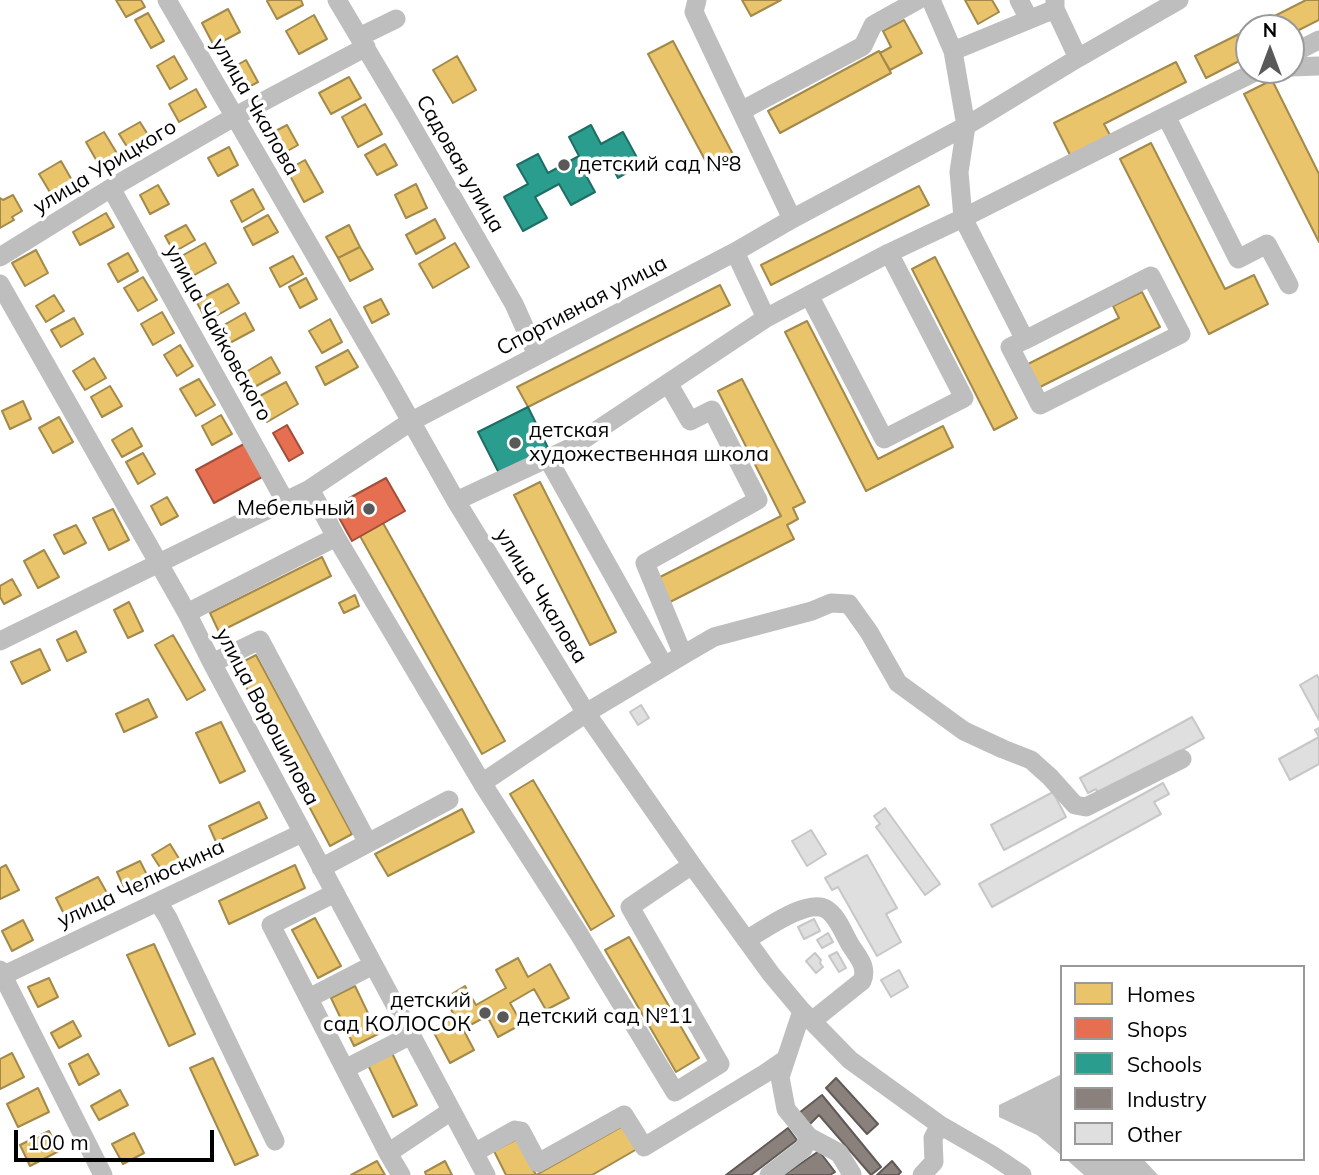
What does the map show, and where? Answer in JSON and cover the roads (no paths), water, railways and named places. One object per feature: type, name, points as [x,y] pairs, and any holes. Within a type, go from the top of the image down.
[{"type":"street","name":"улица Чкалова","points":[[167,0],[456,501],[586,713],[746,940],[807,1016],[850,1060],[940,1125],[1022,1175]]},
{"type":"street","name":"Садовая улица","points":[[337,0],[514,304],[537,355]]},
{"type":"street","points":[[697,0],[694,12],[792,219]]},
{"type":"street","points":[[741,111],[863,46],[873,25],[918,0]]},
{"type":"street","points":[[931,0],[953,51],[966,126],[958,172],[963,218],[1025,340]]},
{"type":"street","points":[[1019,0],[1029,19]]},
{"type":"street","name":"Спортивная улица","points":[[2,635],[159,564],[310,488],[410,422],[735,252],[966,126],[1179,0]]},
{"type":"street","points":[[953,51],[1029,19],[1055,4],[1078,58]]},
{"type":"street","name":"улица Урицкого","points":[[0,257],[111,188],[397,19]]},
{"type":"street","points":[[456,501],[572,447],[766,317],[888,253],[1235,82]]},
{"type":"street","points":[[1166,116],[1238,258],[1267,244],[1289,285]]},
{"type":"street","name":"улица Чайковского","points":[[111,188],[285,501]]},
{"type":"street","points":[[735,252],[766,317]]},
{"type":"street","points":[[809,295],[884,439],[964,398],[888,253]]},
{"type":"street","points":[[1151,276],[1181,334],[1040,405],[1010,347],[1025,340],[1151,276]]},
{"type":"street","name":"улица Ворошилова","points":[[0,284],[187,613],[486,1175]]},
{"type":"street","points":[[668,383],[691,421],[712,410],[758,500],[645,563],[683,655]]},
{"type":"street","points":[[548,459],[664,666]]},
{"type":"street","points":[[310,488],[336,537],[482,783],[579,934],[675,1093],[720,1064],[630,908],[692,865]]},
{"type":"street","points":[[187,613],[336,537]]},
{"type":"street","points":[[482,783],[586,713],[714,637],[812,611],[831,603],[849,604],[869,632],[898,683],[964,731],[1031,760],[1051,777],[1074,805],[1086,807],[1182,759]]},
{"type":"street","points":[[212,663],[260,640],[368,843]]},
{"type":"street","points":[[321,868],[449,800]]},
{"type":"street","name":"улица Челюскина","points":[[1,974],[302,833]]},
{"type":"street","points":[[335,893],[271,925],[401,1175]]},
{"type":"street","points":[[158,902],[275,1141]]},
{"type":"street","points":[[746,940],[802,909],[813,906],[826,909],[834,916],[861,960],[864,969],[862,981],[807,1016],[780,1077],[786,1109],[809,1137],[839,1153],[852,1174],[850,1175]]},
{"type":"street","points":[[309,998],[373,965]]},
{"type":"street","points":[[1,974],[103,1175]]},
{"type":"street","points":[[345,1069],[411,1035]]},
{"type":"street","points":[[474,1153],[515,1130],[522,1131],[538,1163],[624,1115],[644,1147],[786,1059]]},
{"type":"street","points":[[388,1153],[451,1111]]},
{"type":"street","points":[[922,1175],[934,1162],[933,1138],[940,1125]]},
{"type":"street","points":[[769,1175],[803,1149],[809,1137]]},
{"type":"place","name":"детский сад №8","points":[[564,165]]},
{"type":"place","name":"детская художественная школа","points":[[515,443]]},
{"type":"place","name":"Мебельный","points":[[369,509]]},
{"type":"place","name":"детский сад КОЛОСОК","points":[[485,1013]]},
{"type":"place","name":"детский сад №11","points":[[503,1017]]}]
